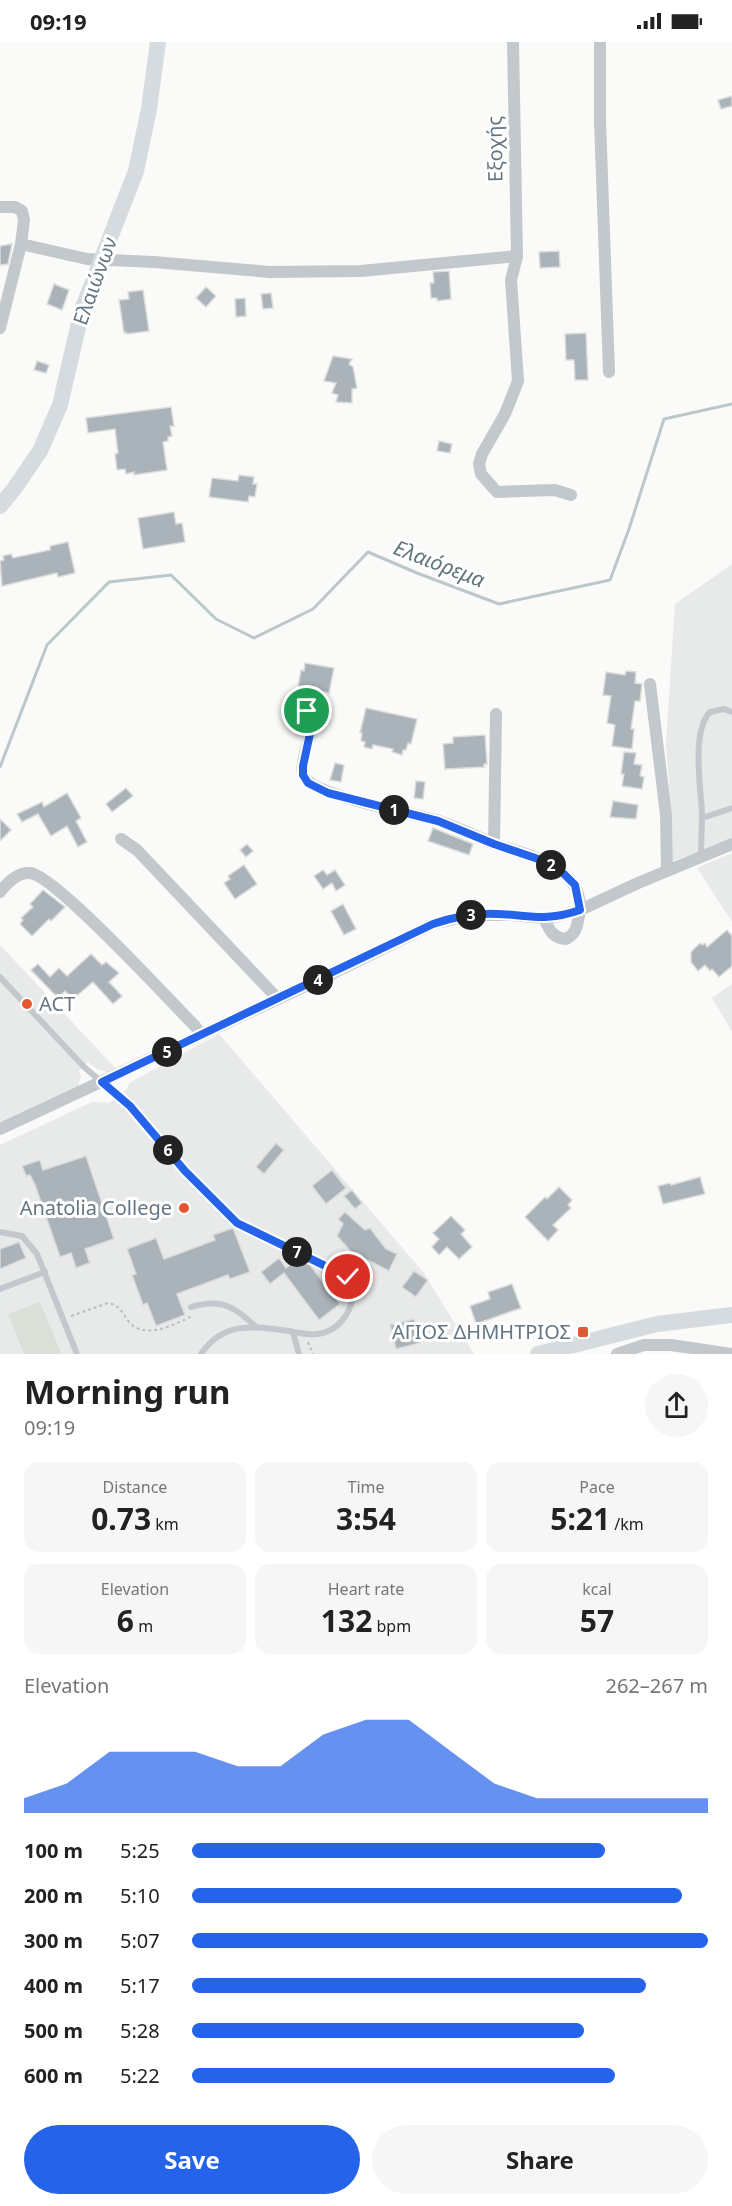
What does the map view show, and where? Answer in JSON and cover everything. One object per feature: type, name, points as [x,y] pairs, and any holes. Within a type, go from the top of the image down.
[{"type":"street","name":"Ελαιώνων","points":[[0,506],[36,457],[57,414],[80,319],[139,162],[158,42]]},
{"type":"street","name":"Εξοχής","points":[[513,42],[517,256],[512,280],[518,381],[505,414],[482,454],[479,464],[481,474],[497,492],[555,490],[571,495]]},
{"type":"street","points":[[600,42],[600,121],[609,372]]},
{"type":"street","points":[[0,207],[15,207],[22,212],[24,220],[21,244],[0,328]]},
{"type":"street","points":[[21,244],[81,258],[288,273],[377,270],[517,256]]},
{"type":"street","points":[[650,684],[666,815],[667,871]]},
{"type":"street","points":[[307,711],[313,720],[303,766],[303,775],[308,783],[328,793],[438,821],[494,844],[547,862],[575,885],[580,910],[576,931],[566,939],[554,935],[544,918]]},
{"type":"street","points":[[494,844],[496,714]]},
{"type":"street","points":[[121,839],[137,850],[278,999]]},
{"type":"street","points":[[0,1129],[278,999],[420,929],[442,921],[471,915],[495,914],[544,918],[559,916],[580,910],[732,844]]},
{"type":"street","points":[[0,892],[11,880],[21,874],[39,875],[76,906],[195,1026],[201,1035]]},
{"type":"street","points":[[538,1354],[657,1323],[732,1315]]},
{"type":"street","points":[[617,1354],[644,1346],[662,1345],[732,1354]]},
{"type":"lane","points":[[700,857],[702,818],[699,750],[701,728],[710,712],[724,709],[732,712]]},
{"type":"lane","points":[[702,818],[732,808]]},
{"type":"lane","points":[[0,977],[84,1067],[130,1106],[185,1171],[237,1223],[352,1280],[354,1286],[352,1306],[346,1317],[324,1332],[306,1334],[256,1327],[240,1328],[221,1334],[210,1342],[201,1354]]},
{"type":"lane","points":[[0,1232],[22,1236],[37,1254],[77,1354]]},
{"type":"lane","points":[[0,1289],[45,1272]]},
{"type":"lane","points":[[193,1306],[219,1303],[231,1307],[256,1327]]},
{"type":"lane","points":[[293,1332],[299,1354]]},
{"type":"path","points":[[64,1319],[108,1303],[120,1308],[135,1328],[150,1331],[170,1326],[190,1317],[195,1314],[193,1306]]},
{"type":"path","points":[[306,1334],[312,1354]]},
{"type":"shaded area","points":[[732,564],[732,838],[673,861],[666,744],[675,604]]},
{"type":"shaded area","points":[[732,853],[732,922],[697,868]]},
{"type":"shaded area","name":"ACT","points":[[0,945],[117,1070],[107,1072],[97,1069],[88,1062],[79,1071],[81,1076],[78,1086],[0,1123]]},
{"type":"shaded area","points":[[732,984],[732,1032],[712,998]]},
{"type":"shaded area","name":"Anatolia College","points":[[219,1034],[423,1272],[474,1354],[0,1354],[0,1145],[92,1102],[109,1103],[127,1089],[129,1083]]},
{"type":"shaded area","points":[[40,1302],[61,1353],[24,1354],[8,1314]]},
{"type":"building","points":[[732,96],[732,106],[721,109],[718,100]]},
{"type":"building","points":[[12,244],[8,264],[0,265],[0,246]]},
{"type":"building","points":[[559,251],[560,267],[540,268],[539,252]]},
{"type":"building","points":[[449,271],[451,299],[437,301],[437,298],[431,298],[430,283],[434,283],[433,272]]},
{"type":"building","points":[[54,284],[69,290],[62,310],[47,304]]},
{"type":"building","points":[[206,287],[216,296],[206,307],[196,298]]},
{"type":"building","points":[[143,290],[149,331],[124,333],[119,300],[129,299],[128,292]]},
{"type":"building","points":[[271,293],[273,308],[263,309],[261,294]]},
{"type":"building","points":[[245,298],[246,316],[236,317],[235,299]]},
{"type":"building","points":[[586,333],[588,380],[575,380],[574,360],[566,360],[565,334]]},
{"type":"building","points":[[333,356],[352,359],[349,364],[353,367],[357,388],[352,389],[352,403],[336,402],[338,395],[332,393],[336,383],[324,381]]},
{"type":"building","points":[[37,361],[49,365],[46,373],[34,370]]},
{"type":"building","points":[[171,407],[174,426],[170,426],[172,436],[168,437],[168,441],[163,442],[167,470],[134,475],[134,472],[126,474],[125,469],[117,470],[115,454],[118,453],[115,429],[88,433],[86,418]]},
{"type":"building","points":[[439,441],[452,444],[450,453],[437,451]]},
{"type":"building","points":[[239,475],[254,477],[253,484],[257,484],[255,497],[249,496],[248,502],[209,497],[212,478],[238,481]]},
{"type":"building","points":[[174,512],[176,524],[182,523],[185,542],[143,549],[138,518]]},
{"type":"building","points":[[68,542],[75,573],[58,577],[57,573],[2,586],[0,561],[4,560],[3,556],[11,554],[13,558],[50,550],[50,546]]},
{"type":"building","points":[[305,663],[334,668],[329,693],[298,687],[301,670],[304,671]]},
{"type":"building","points":[[626,671],[636,672],[635,683],[642,684],[640,701],[635,701],[631,729],[634,729],[632,749],[612,746],[615,725],[607,723],[611,696],[603,695],[606,672],[625,675]]},
{"type":"building","points":[[366,708],[417,719],[411,744],[408,743],[402,755],[392,752],[393,749],[373,745],[372,749],[364,747],[365,742],[361,741],[362,733],[360,733]]},
{"type":"building","points":[[485,735],[487,764],[484,764],[484,767],[445,769],[443,744],[453,743],[453,737]]},
{"type":"building","points":[[624,752],[636,753],[634,764],[642,765],[640,776],[644,777],[642,789],[622,786]]},
{"type":"building","points":[[335,763],[344,765],[341,782],[330,780]]},
{"type":"building","points":[[416,781],[425,782],[423,799],[414,798]]},
{"type":"building","points":[[126,788],[133,796],[112,812],[106,804]]},
{"type":"building","points":[[67,793],[81,818],[76,821],[87,842],[78,847],[67,826],[51,836],[38,814],[22,822],[17,814],[42,802],[44,807]]},
{"type":"building","points":[[613,801],[638,805],[636,819],[610,817]]},
{"type":"building","points":[[0,819],[11,830],[0,841]]},
{"type":"building","points":[[433,828],[473,844],[469,855],[428,841]]},
{"type":"building","points":[[247,844],[253,851],[246,857],[240,850]]},
{"type":"building","points":[[244,865],[257,884],[235,899],[224,883],[230,879],[228,876]]},
{"type":"building","points":[[323,870],[327,875],[335,870],[345,885],[336,891],[332,883],[323,889],[314,876]]},
{"type":"building","points":[[43,890],[65,907],[32,936],[20,924],[23,920],[21,918],[33,907],[30,904]]},
{"type":"building","points":[[343,904],[356,929],[344,935],[331,911]]},
{"type":"building","points":[[727,930],[732,936],[732,966],[719,977],[705,965],[698,971],[691,962],[691,952],[700,943],[702,945],[705,943],[707,947]]},
{"type":"building","points":[[91,954],[102,965],[106,962],[119,973],[109,982],[122,996],[113,1004],[93,982],[73,999],[65,991],[58,998],[31,970],[38,964],[50,977],[59,968],[67,976]]},
{"type":"building","points":[[276,1143],[284,1150],[264,1174],[256,1167]]},
{"type":"building","points":[[86,1156],[114,1239],[85,1249],[90,1263],[76,1268],[71,1253],[60,1257],[35,1185],[30,1175],[26,1176],[22,1166],[40,1160],[43,1170]]},
{"type":"building","points":[[332,1170],[346,1188],[326,1204],[312,1186]]},
{"type":"building","points":[[700,1177],[705,1194],[663,1204],[658,1186]]},
{"type":"building","points":[[559,1187],[572,1200],[568,1205],[571,1208],[553,1225],[558,1230],[548,1241],[525,1217]]},
{"type":"building","points":[[352,1190],[362,1203],[355,1209],[344,1196]]},
{"type":"building","points":[[345,1212],[365,1230],[370,1228],[386,1249],[397,1254],[389,1271],[368,1260],[361,1263],[337,1236],[343,1224],[338,1219]]},
{"type":"building","points":[[451,1216],[465,1230],[461,1234],[472,1247],[459,1259],[447,1247],[439,1255],[432,1247],[439,1239],[433,1233]]},
{"type":"building","points":[[233,1228],[250,1272],[230,1279],[228,1275],[177,1294],[185,1315],[156,1326],[147,1303],[143,1305],[132,1275],[136,1274],[127,1249],[156,1238],[164,1259],[215,1240],[213,1235]]},
{"type":"building","points":[[19,1242],[26,1258],[0,1269],[0,1249]]},
{"type":"building","points":[[279,1258],[286,1268],[297,1259],[310,1265],[340,1304],[319,1320],[284,1273],[270,1284],[261,1272]]},
{"type":"building","points":[[414,1271],[428,1280],[416,1297],[402,1287]]},
{"type":"building","points":[[512,1284],[521,1308],[476,1324],[470,1306],[490,1299],[488,1292]]},
{"type":"building","points":[[414,1319],[420,1343],[396,1349],[390,1325]]},
{"type":"waterway","name":"Ελαιόρεμα","points":[[0,767],[47,645],[109,582],[171,575],[216,619],[254,638],[313,609],[368,552],[499,604],[610,580],[664,419],[732,404]]},
{"type":"place","name":"ACT","points":[[27,1004]]},
{"type":"place","name":"Anatolia College","points":[[184,1208]]},
{"type":"place","name":"ΑΓΙΟΣ ΔΗΜΗΤΡΙΟΣ","points":[[583,1332]]},
{"type":"route","points":[[307,711],[313,720],[303,766],[303,775],[308,783],[328,793],[438,821],[494,844],[547,862],[575,885],[580,910],[552,918],[495,914],[471,915],[433,924],[102,1082],[130,1106],[185,1171],[237,1223],[348,1277]]}]
